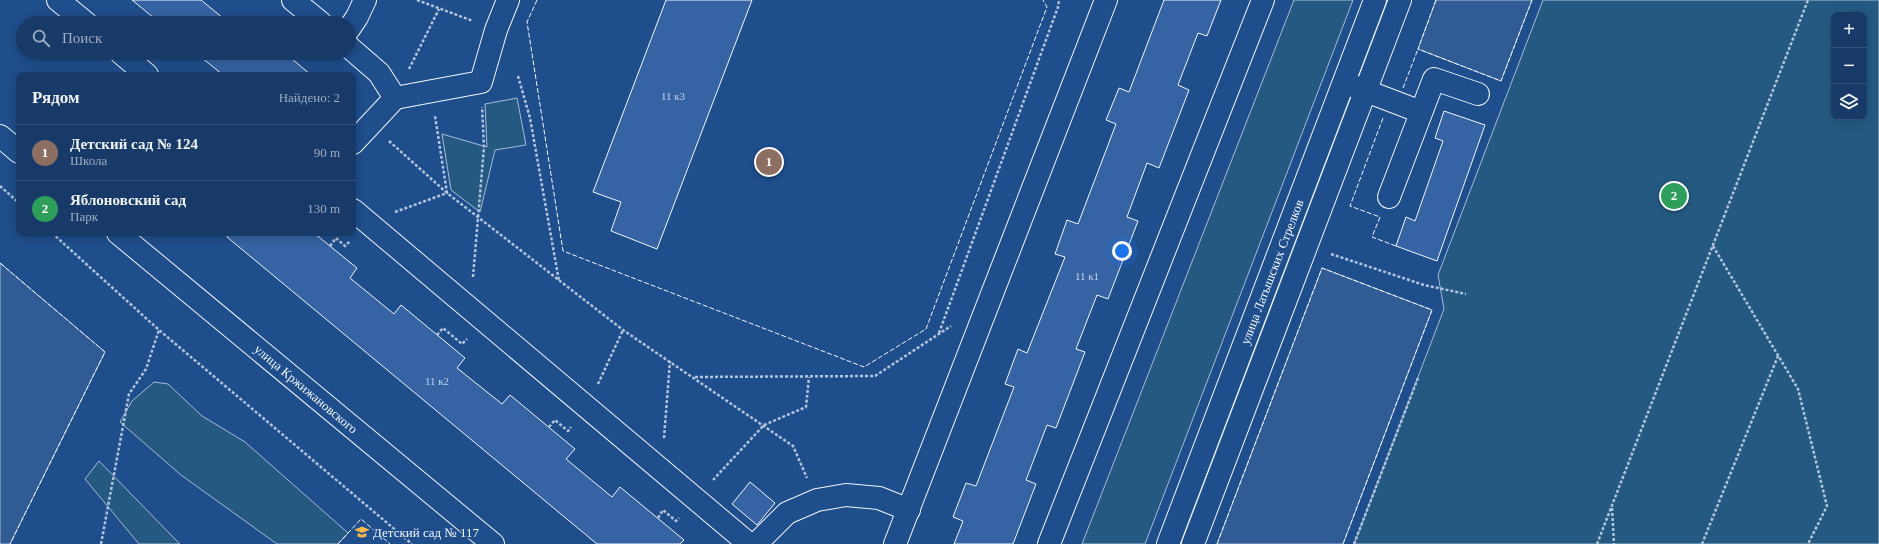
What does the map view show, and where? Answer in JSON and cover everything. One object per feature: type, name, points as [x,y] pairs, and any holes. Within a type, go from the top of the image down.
[{"type":"street","points":[[58,0],[77,16]]},
{"type":"street","points":[[293,0],[312,16]]},
{"type":"street","points":[[356,18],[365,0]]},
{"type":"street","points":[[356,140],[395,98],[481,82],[496,30],[508,0]]},
{"type":"street","points":[[895,544],[1106,0]]},
{"type":"street","points":[[1049,544],[1263,0]]},
{"type":"street","name":"улица Латышских Стрелков","points":[[1168,544],[1375,0]]},
{"type":"street","name":"улица Латышских Стрелков","points":[[1194,544],[1400,0]]},
{"type":"street","points":[[356,52],[379,73],[395,98]]},
{"type":"street","points":[[129,60],[143,72]]},
{"type":"street","points":[[1389,197],[1434,80],[1478,94]]},
{"type":"street","points":[[1344,83],[1421,112]]},
{"type":"street","points":[[0,136],[16,149]]},
{"type":"street","points":[[360,216],[749,544]]},
{"type":"street","name":"улица Кржижановского","points":[[128,236],[142,240],[493,544]]},
{"type":"street","points":[[756,544],[787,513],[817,500],[846,495],[878,498],[909,510]]},
{"type":"path","points":[[417,0],[496,30]]},
{"type":"path","points":[[939,333],[1058,7],[1059,0]]},
{"type":"path","points":[[1597,544],[1808,0]]},
{"type":"path","points":[[395,98],[439,8]]},
{"type":"path","points":[[518,76],[530,118],[559,282]]},
{"type":"path","points":[[471,309],[484,146],[481,82]]},
{"type":"path","points":[[431,92],[447,193]]},
{"type":"path","points":[[370,125],[447,193],[478,216],[559,282],[623,330],[793,446],[817,500]]},
{"type":"path","points":[[0,186],[16,200]]},
{"type":"path","points":[[360,216],[447,193]]},
{"type":"path","points":[[55,236],[159,330],[412,544]]},
{"type":"path","points":[[330,246],[336,238],[345,246]]},
{"type":"path","points":[[1713,245],[1798,389],[1827,506],[1808,544]]},
{"type":"path","points":[[1325,252],[1424,286],[1466,294]]},
{"type":"path","points":[[694,377],[875,376],[939,333],[989,302]]},
{"type":"path","points":[[437,335],[443,328],[462,344]]},
{"type":"path","points":[[101,544],[129,394],[146,369],[159,330]]},
{"type":"path","points":[[587,408],[623,330]]},
{"type":"path","points":[[1702,544],[1778,356]]},
{"type":"path","points":[[662,470],[670,361]]},
{"type":"path","points":[[695,499],[764,425],[806,407],[809,376]]},
{"type":"path","points":[[1354,544],[1418,378]]},
{"type":"path","points":[[549,427],[555,420],[568,431]]},
{"type":"path","points":[[1612,506],[1614,544]]},
{"type":"path","points":[[658,518],[662,510],[676,521]]},
{"type":"shaded area","points":[[1294,0],[1353,0],[1145,544],[1082,544]]},
{"type":"shaded area","points":[[1436,0],[1532,0],[1501,81],[1418,49]]},
{"type":"shaded area","points":[[1543,0],[1879,0],[1879,544],[1354,544],[1444,309],[1438,275]]},
{"type":"shaded area","points":[[517,98],[526,145],[495,150],[480,212],[451,190],[442,134],[487,147],[485,104]]},
{"type":"shaded area","points":[[0,263],[105,352],[10,544],[0,544]]},
{"type":"shaded area","points":[[1322,268],[1432,310],[1343,544],[1217,544]]},
{"type":"shaded area","points":[[154,382],[168,384],[202,416],[245,442],[348,533],[338,544],[277,544],[181,475],[120,422],[132,401]]},
{"type":"shaded area","points":[[99,461],[180,544],[139,544],[85,479]]},
{"type":"building","points":[[132,0],[201,0],[220,16],[151,16]]},
{"type":"building","points":[[666,0],[752,0],[657,249],[611,231],[621,202],[593,192]]},
{"type":"building","points":[[1164,0],[1221,0],[1207,36],[1198,33],[1178,85],[1189,90],[1159,168],[1147,163],[1127,217],[1138,221],[1108,299],[1097,295],[1076,349],[1085,352],[1056,428],[1047,425],[1026,480],[1036,484],[1013,544],[954,544],[963,521],[953,517],[966,483],[976,486],[1014,387],[1005,384],[1018,349],[1027,353],[1065,257],[1055,254],[1067,220],[1078,224],[1116,124],[1106,120],[1119,88],[1129,92]]},
{"type":"building","points":[[205,60],[293,60],[307,72],[219,72]]},
{"type":"building","points":[[1444,111],[1485,125],[1437,261],[1396,246],[1406,217],[1415,221],[1443,141],[1435,138]]},
{"type":"building","points":[[318,236],[357,268],[350,278],[394,314],[401,305],[465,358],[457,368],[502,404],[510,395],[575,449],[566,459],[612,497],[620,487],[684,540],[680,544],[597,544],[227,237]]},
{"type":"building","points":[[750,482],[775,503],[757,525],[732,504]]},
{"type":"fence","points":[[537,0],[527,22],[563,251],[864,367],[926,329],[1047,7],[1043,0]]},
{"type":"fence","points":[[1436,0],[1418,49],[1501,81],[1532,0]]},
{"type":"fence","points":[[1403,88],[1418,49]]},
{"type":"fence","points":[[1383,118],[1350,206],[1380,217],[1372,237],[1396,246]]},
{"type":"fence","points":[[0,263],[105,352],[10,544]]},
{"type":"fence","points":[[1217,544],[1322,268],[1432,310],[1343,544]]},
{"type":"fence","points":[[338,544],[361,519],[390,544]]},
{"type":"place","name":"Детский сад № 124","points":[[769,162]]},
{"type":"place","name":"Яблоновский сад","points":[[1674,196]]},
{"type":"place","name":"Детский сад № 117","points":[[362,532]]}]
